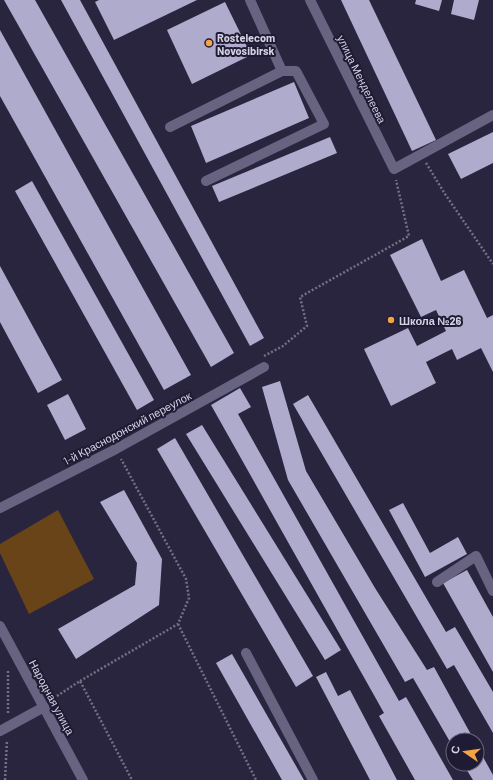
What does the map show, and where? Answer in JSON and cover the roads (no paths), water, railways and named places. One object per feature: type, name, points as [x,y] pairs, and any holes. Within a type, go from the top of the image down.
[{"type":"street","points":[[250,0],[282,71]]},
{"type":"street","name":"улица Менделеева","points":[[310,0],[394,169],[493,115]]},
{"type":"street","points":[[170,128],[282,71],[296,71],[324,124],[206,181]]},
{"type":"street","name":"1-й Краснодонский переулок","points":[[0,508],[116,449],[264,367]]},
{"type":"street","points":[[437,582],[476,556],[493,591]]},
{"type":"street","name":"Народная улица","points":[[2,633],[83,780]]},
{"type":"street","points":[[246,653],[313,780]]},
{"type":"street","points":[[0,731],[44,707]]},
{"type":"place","name":"Rostelecom Novosibirsk","points":[[209,43]]},
{"type":"place","name":"Школа №26","points":[[391,320]]}]
